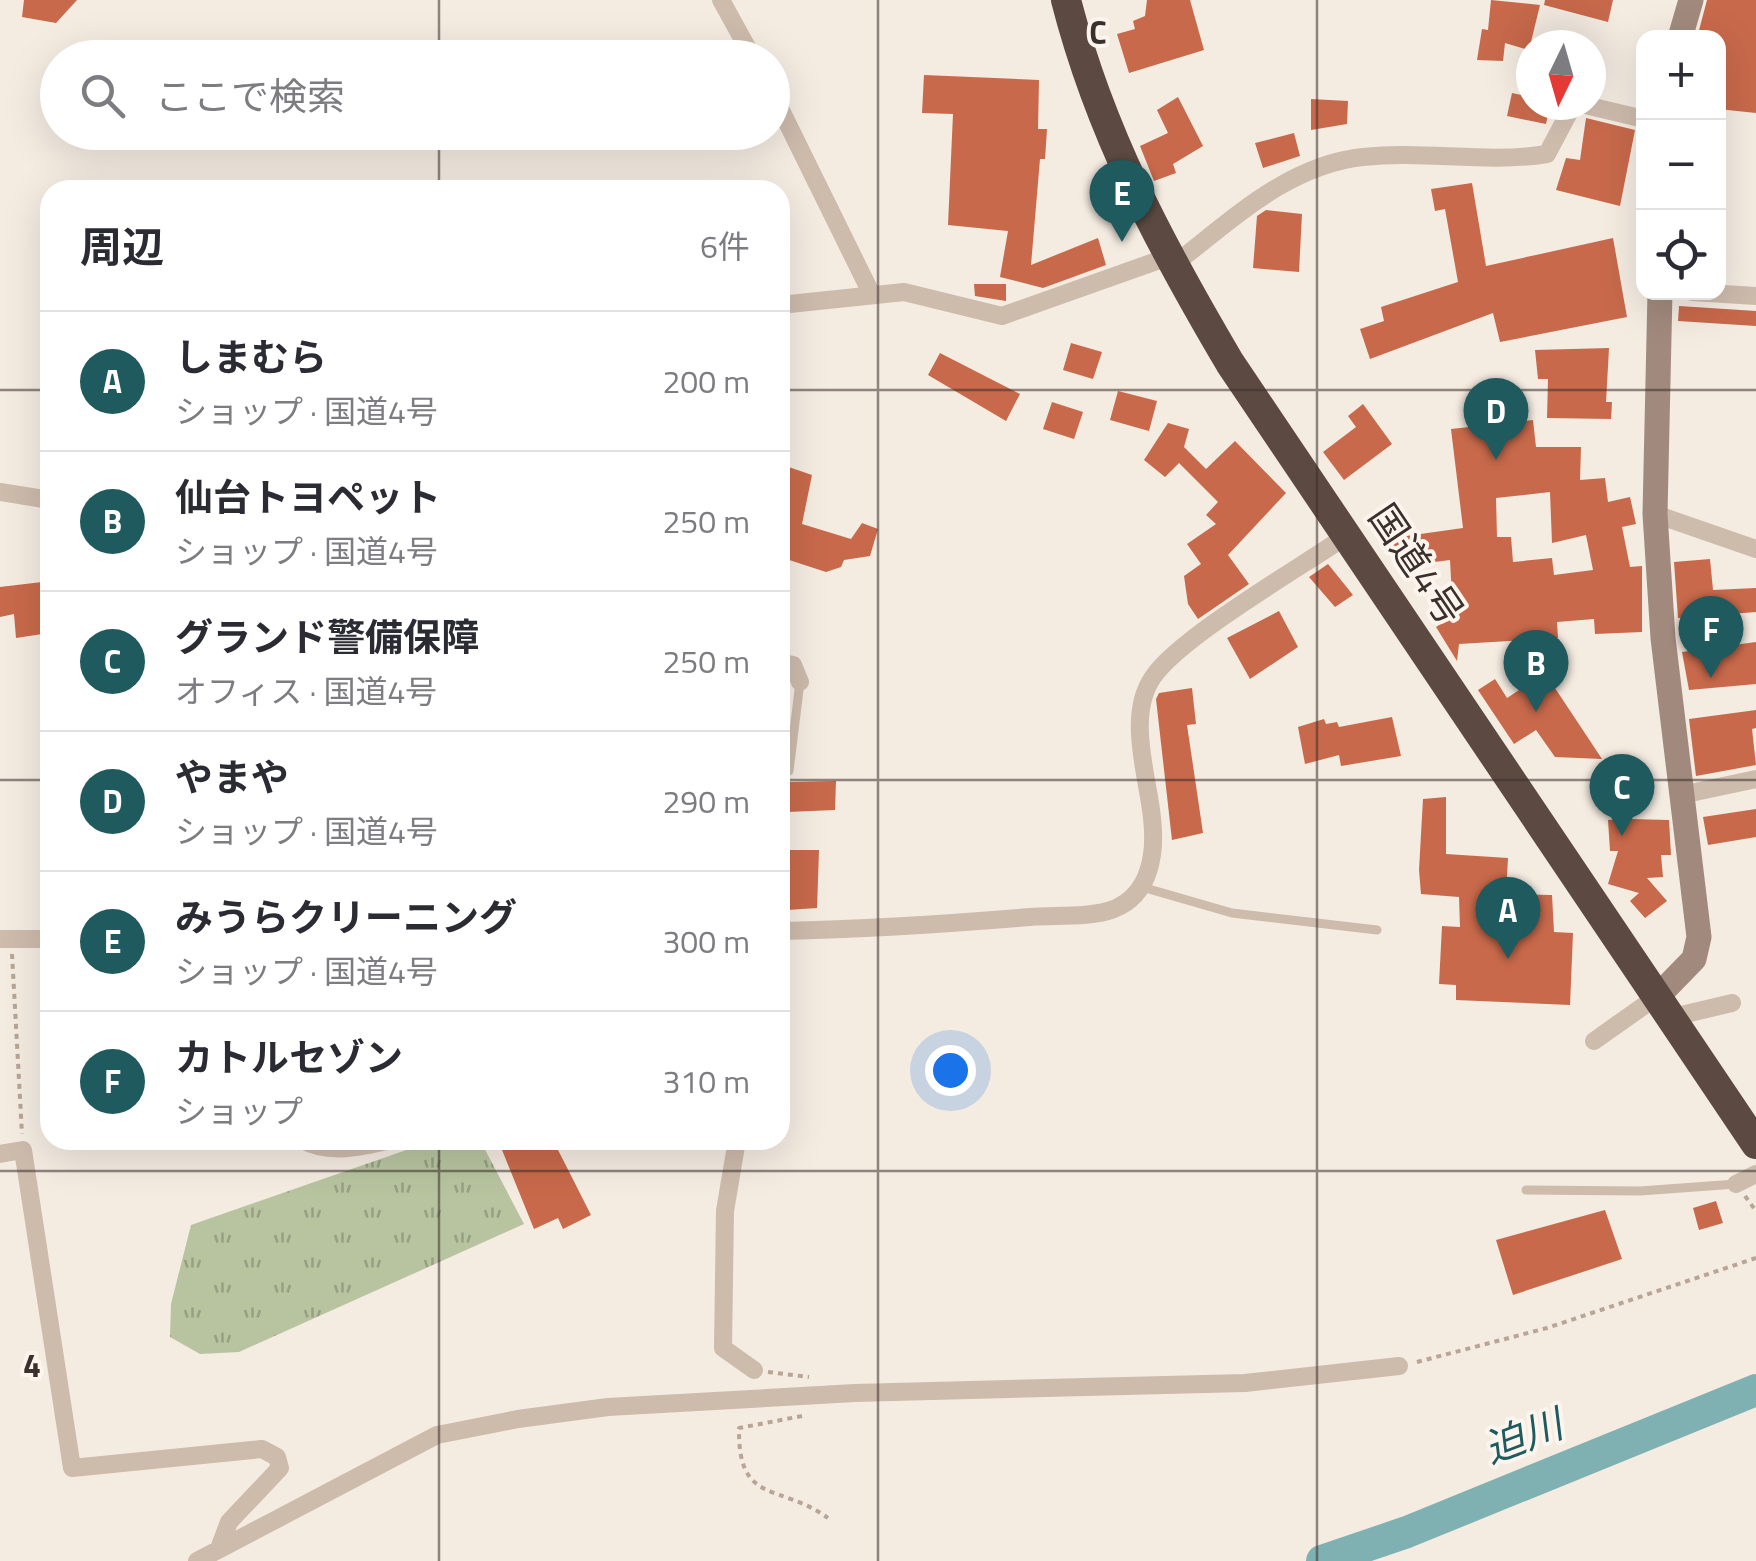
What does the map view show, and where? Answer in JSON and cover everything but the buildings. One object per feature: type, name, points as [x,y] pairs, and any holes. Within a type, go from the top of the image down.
[{"type":"highway","name":"国道4号","points":[[1066,0],[1114,150],[1170,262],[1230,363],[1349,534],[1756,1144]]},
{"type":"street","points":[[721,0],[743,40]]},
{"type":"street","points":[[1682,30],[1691,0]]},
{"type":"street","points":[[1606,110],[1636,117]]},
{"type":"street","points":[[790,304],[926,295],[1002,316],[1170,262],[1278,184],[1364,156],[1506,160],[1547,154],[1565,120]]},
{"type":"street","points":[[790,129],[872,296]]},
{"type":"street","points":[[1726,294],[1756,296]]},
{"type":"street","points":[[1660,300],[1655,514],[1681,795],[1699,937],[1694,959],[1666,1006]]},
{"type":"street","points":[[0,492],[40,498]]},
{"type":"street","points":[[1655,514],[1756,549]]},
{"type":"street","points":[[790,931],[890,929],[1114,908],[1139,886],[1155,854],[1140,738],[1151,678],[1176,652],[1349,534]]},
{"type":"street","points":[[790,664],[800,682]]},
{"type":"street","points":[[1681,795],[1756,779]]},
{"type":"street","points":[[6,939],[40,939]]},
{"type":"street","points":[[1594,1041],[1666,1006],[1732,1003]]},
{"type":"street","points":[[0,1154],[24,1150],[72,1468],[262,1449],[277,1457],[280,1468],[229,1522],[220,1546]]},
{"type":"street","points":[[735,1150],[726,1211],[723,1348],[754,1370]]},
{"type":"street","points":[[1736,1184],[1756,1174]]},
{"type":"street","points":[[197,1561],[437,1435],[518,1418],[608,1407],[855,1393],[1245,1383],[1399,1366]]},
{"type":"lane","points":[[790,764],[800,682]]},
{"type":"lane","points":[[1139,886],[1232,913],[1377,930]]},
{"type":"lane","points":[[1526,1190],[1640,1191],[1736,1184]]},
{"type":"path","points":[[6,939],[24,1150]]},
{"type":"path","points":[[1399,1366],[1548,1328],[1756,1258]]},
{"type":"path","points":[[809,1414],[739,1428],[738,1462],[748,1480],[773,1494],[808,1504],[828,1518]]},
{"type":"green space","points":[[406,1150],[485,1150],[524,1224],[239,1352],[200,1354],[170,1337],[171,1304],[191,1225]]},
{"type":"waterway","name":"迫川","points":[[1322,1561],[1407,1532],[1756,1390]]},
{"type":"place","name":"みうらクリーニング","points":[[1122,242]]},
{"type":"place","name":"やまや","points":[[1496,460]]},
{"type":"place","name":"カトルセゾン","points":[[1711,678]]},
{"type":"place","name":"仙台トヨペット","points":[[1536,712]]},
{"type":"place","name":"グランド警備保障","points":[[1622,836]]},
{"type":"place","name":"しまむら","points":[[1508,959]]}]
